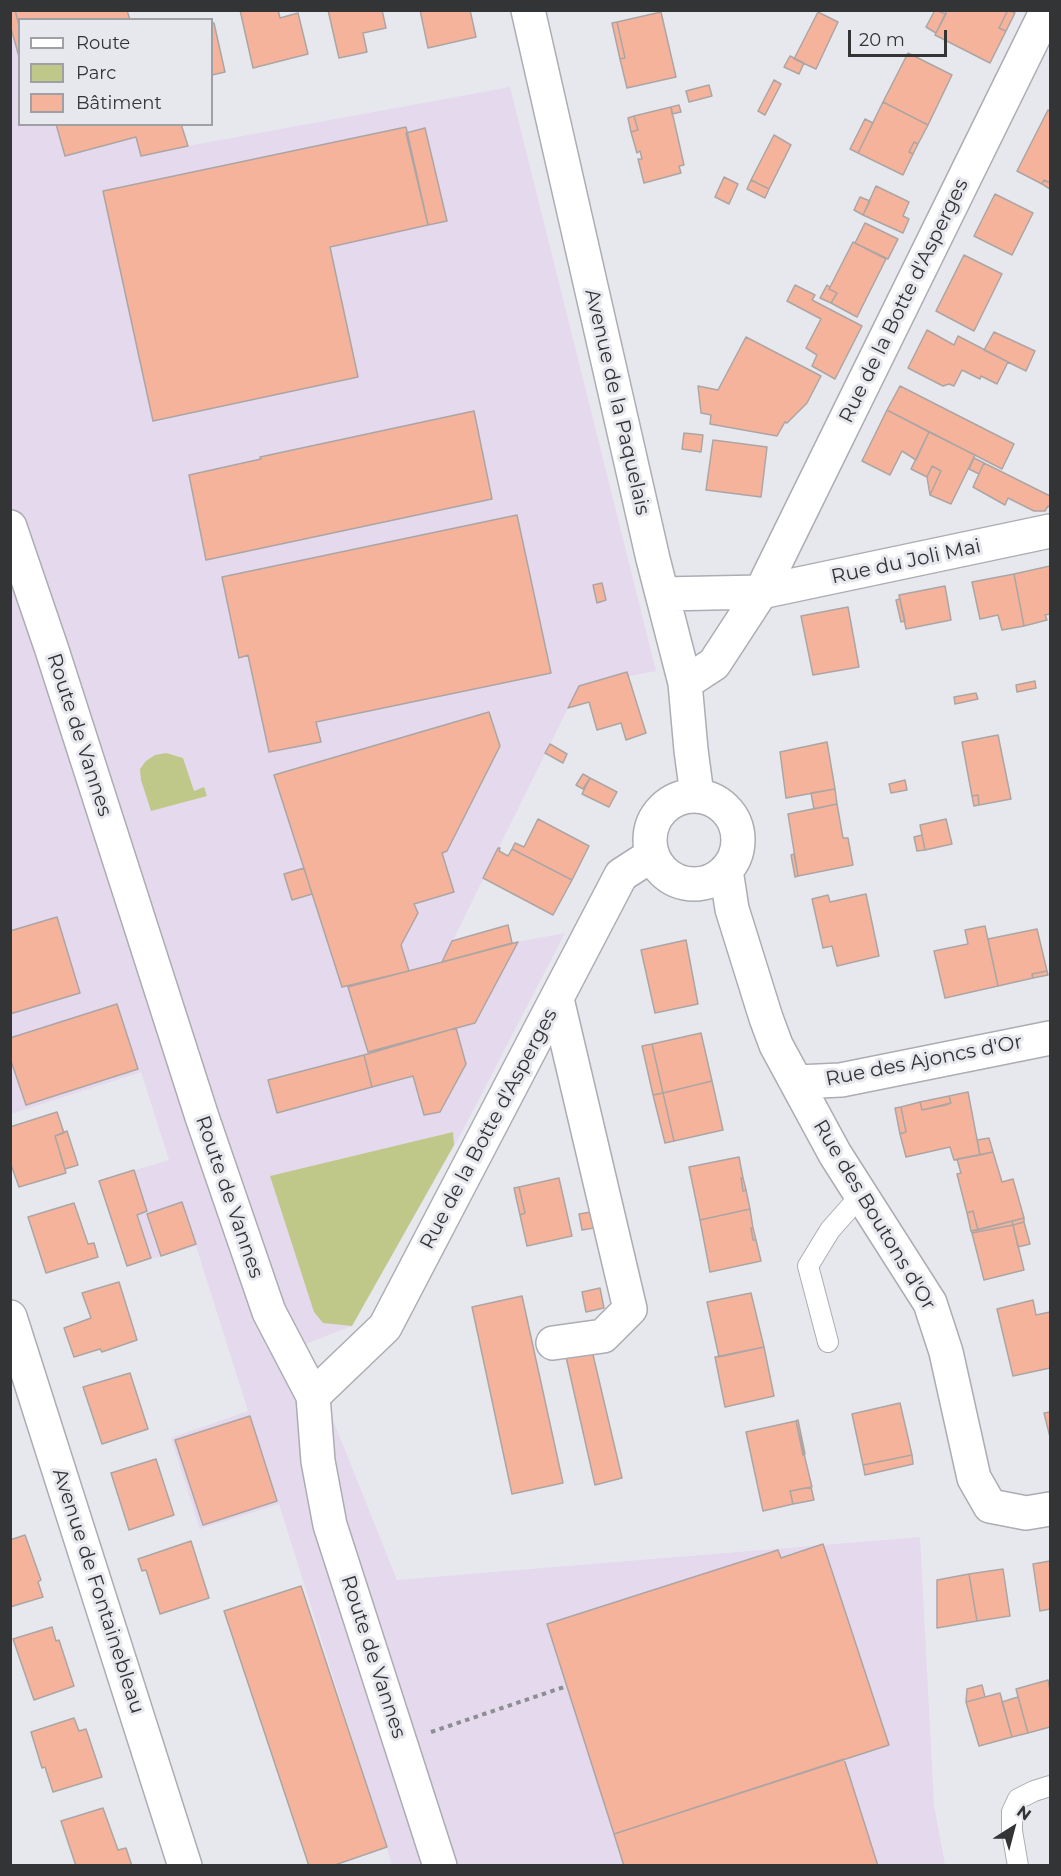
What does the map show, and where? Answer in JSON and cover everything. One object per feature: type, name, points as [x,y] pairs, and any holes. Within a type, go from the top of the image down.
[{"type":"street","name":"Avenue de la Paquelais","points":[[528,10],[662,594],[685,683],[697,795]]},
{"type":"street","name":"Rue de la Botte d'Asperges","points":[[685,683],[714,664],[761,592],[1047,10]]},
{"type":"street","name":"Route de Vannes","points":[[10,527],[56,661],[202,1117],[269,1312],[313,1396],[318,1461],[330,1525],[440,1866]]},
{"type":"street","name":"Rue du Joli Mai","points":[[761,592],[1050,531]]},
{"type":"street","points":[[662,594],[761,592]]},
{"type":"street","points":[[697,795],[723,806],[732,817],[738,845],[734,858],[726,870],[714,879],[700,884],[685,883],[671,878],[660,868],[652,855],[649,841],[651,826],[658,813],[669,803],[682,797],[697,795]]},
{"type":"street","name":"Rue de la Botte d'Asperges","points":[[313,1396],[385,1327],[621,875],[652,855]]},
{"type":"street","name":"Rue des Boutons d'Or","points":[[726,870],[732,909],[776,1045],[835,1154],[930,1304],[946,1352],[974,1478],[990,1506],[1026,1513],[1050,1509]]},
{"type":"street","points":[[553,1343],[603,1336],[630,1310],[557,999]]},
{"type":"street","name":"Rue des Ajoncs d'Or","points":[[797,1082],[841,1080],[1050,1038]]},
{"type":"street","name":"Avenue de Fontainebleau","points":[[10,1317],[185,1866]]},
{"type":"lane","points":[[828,1342],[808,1266],[830,1230],[861,1195]]},
{"type":"lane","points":[[1018,1866],[1011,1812],[1018,1799],[1050,1786]]},
{"type":"path","points":[[400,1742],[567,1686]]},
{"type":"shaded area","points":[[10,11],[18,18],[18,126],[178,126],[188,146],[510,87],[656,671],[579,686],[442,962],[511,943],[565,933],[463,1130],[352,1326],[303,1345],[397,1580],[920,1537],[934,1805],[945,1865],[392,1865],[279,1504],[200,1529],[171,1438],[248,1411],[196,1246],[127,1266],[99,1181],[169,1160],[141,1072],[11,1114]]},
{"type":"green space","points":[[166,753],[183,758],[194,791],[204,787],[207,796],[151,811],[141,780],[140,769],[155,755]]},
{"type":"green space","points":[[453,1132],[454,1145],[352,1326],[323,1323],[314,1312],[270,1176]]},
{"type":"building","points":[[10,10],[15,10],[18,21],[18,53],[10,25]]},
{"type":"building","points":[[15,10],[127,10],[129,18],[18,18],[18,21]]},
{"type":"building","points":[[240,10],[278,10],[280,18],[298,13],[308,54],[253,68]]},
{"type":"building","points":[[328,10],[382,10],[386,28],[363,33],[367,52],[339,58]]},
{"type":"building","points":[[420,10],[470,10],[476,37],[428,48]]},
{"type":"building","points":[[935,10],[946,14],[936,33],[926,27]]},
{"type":"building","points":[[947,10],[1008,10],[999,28],[1006,31],[990,63],[935,35]]},
{"type":"building","points":[[1008,10],[1015,13],[1006,31],[999,28]]},
{"type":"building","points":[[661,12],[676,77],[627,88],[620,59],[625,58],[617,22]]},
{"type":"building","points":[[818,12],[838,22],[816,69],[794,59]]},
{"type":"building","points":[[617,22],[625,58],[620,59],[612,23]]},
{"type":"building","points":[[213,24],[225,72],[213,75]]},
{"type":"building","points":[[908,53],[952,75],[928,125],[883,102]]},
{"type":"building","points":[[790,56],[804,63],[799,74],[784,67]]},
{"type":"building","points":[[774,80],[781,84],[765,115],[758,111]]},
{"type":"building","points":[[709,85],[712,96],[689,102],[686,91]]},
{"type":"building","points":[[883,102],[928,125],[918,144],[914,142],[909,152],[913,154],[903,175],[858,153]]},
{"type":"building","points":[[679,105],[681,112],[672,114],[671,107]]},
{"type":"building","points":[[671,107],[684,165],[679,166],[681,173],[644,183],[638,159],[642,159],[640,151],[637,153],[631,132],[638,130],[634,116]]},
{"type":"building","points":[[1048,110],[1050,111],[1050,183],[1044,180],[1042,184],[1017,171]]},
{"type":"building","points":[[634,116],[638,130],[631,132],[628,118]]},
{"type":"building","points":[[865,119],[873,123],[858,153],[850,149]]},
{"type":"building","points":[[57,126],[182,126],[188,146],[141,156],[136,137],[65,156]]},
{"type":"building","points":[[406,127],[428,225],[330,247],[358,377],[153,421],[103,191]]},
{"type":"building","points":[[425,128],[447,221],[428,225],[406,133]]},
{"type":"building","points":[[774,135],[791,145],[769,189],[751,180]]},
{"type":"building","points":[[914,142],[918,144],[913,154],[909,152]]},
{"type":"building","points":[[724,177],[738,184],[729,204],[715,197]]},
{"type":"building","points":[[751,180],[769,189],[765,198],[747,189]]},
{"type":"building","points":[[1044,180],[1050,183],[1050,189],[1042,184]]},
{"type":"building","points":[[876,186],[909,202],[903,216],[909,219],[903,233],[863,215]]},
{"type":"building","points":[[995,194],[1033,213],[1012,255],[974,236]]},
{"type":"building","points":[[860,197],[870,201],[863,215],[854,210]]},
{"type":"building","points":[[865,223],[898,239],[888,259],[855,243]]},
{"type":"building","points":[[853,242],[886,259],[857,317],[831,303],[837,293],[829,289]]},
{"type":"building","points":[[964,255],[1002,274],[974,331],[936,311]]},
{"type":"building","points":[[795,285],[815,295],[812,300],[862,326],[835,379],[812,366],[817,355],[806,348],[821,319],[787,301]]},
{"type":"building","points":[[827,285],[829,289],[837,293],[831,303],[820,298]]},
{"type":"building","points":[[927,330],[954,345],[958,336],[1008,362],[997,384],[962,370],[954,386],[949,384],[943,386],[908,368]]},
{"type":"building","points":[[994,332],[1035,351],[1026,371],[984,350]]},
{"type":"building","points":[[746,337],[821,376],[807,403],[787,423],[785,422],[777,436],[710,424],[711,415],[701,413],[698,386],[718,390]]},
{"type":"building","points":[[900,386],[1014,444],[1002,469],[887,410]]},
{"type":"building","points":[[887,410],[929,432],[916,460],[902,451],[890,475],[862,461]]},
{"type":"building","points":[[474,411],[492,499],[206,560],[189,475],[261,459],[260,457]]},
{"type":"building","points":[[929,432],[975,455],[951,504],[930,495],[941,471],[932,466],[927,477],[911,469]]},
{"type":"building","points":[[684,433],[703,435],[701,452],[682,449]]},
{"type":"building","points":[[713,440],[767,447],[761,497],[706,490]]},
{"type":"building","points":[[974,458],[984,463],[979,474],[969,469]]},
{"type":"building","points":[[984,463],[1050,496],[1050,507],[1048,506],[1045,511],[1034,511],[1008,498],[1005,505],[973,487]]},
{"type":"building","points":[[932,466],[941,471],[930,495],[927,477]]},
{"type":"building","points":[[517,515],[551,673],[316,722],[321,742],[269,752],[248,655],[239,658],[222,577]]},
{"type":"building","points":[[1050,566],[1050,614],[1045,615],[1047,620],[1024,626],[1014,574]]},
{"type":"building","points":[[1014,574],[1024,626],[1002,630],[998,615],[980,619],[972,582]]},
{"type":"building","points":[[602,583],[606,600],[597,603],[593,585]]},
{"type":"building","points":[[945,586],[951,620],[906,629],[899,595]]},
{"type":"building","points":[[900,599],[905,621],[901,622],[896,600]]},
{"type":"building","points":[[848,607],[859,667],[813,675],[801,616]]},
{"type":"building","points":[[627,672],[646,733],[626,740],[621,723],[597,730],[589,702],[568,708],[579,686]]},
{"type":"building","points":[[1035,681],[1036,688],[1017,692],[1016,685]]},
{"type":"building","points":[[976,693],[978,699],[955,704],[954,697]]},
{"type":"building","points":[[489,712],[500,746],[447,851],[442,853],[454,892],[414,904],[418,913],[401,945],[409,971],[342,987],[274,775]]},
{"type":"building","points":[[998,735],[1011,799],[979,805],[978,795],[972,796],[962,742]]},
{"type":"building","points":[[827,742],[835,789],[786,798],[780,752]]},
{"type":"building","points":[[550,744],[567,754],[563,763],[545,753]]},
{"type":"building","points":[[583,774],[590,778],[583,789],[576,785]]},
{"type":"building","points":[[590,778],[617,792],[609,807],[582,794]]},
{"type":"building","points":[[905,780],[907,790],[891,793],[889,784]]},
{"type":"building","points":[[835,789],[837,804],[814,809],[811,793]]},
{"type":"building","points":[[978,795],[979,805],[974,806],[972,796]]},
{"type":"building","points":[[837,804],[843,838],[848,838],[853,865],[798,876],[788,814]]},
{"type":"building","points":[[538,819],[589,846],[572,880],[512,849],[515,843],[524,847]]},
{"type":"building","points":[[946,819],[952,844],[925,850],[920,825]]},
{"type":"building","points":[[922,835],[925,850],[917,851],[914,837]]},
{"type":"building","points":[[498,848],[508,856],[512,849],[572,880],[553,915],[483,878]]},
{"type":"building","points":[[794,854],[798,876],[795,877],[791,855]]},
{"type":"building","points":[[304,868],[312,894],[292,900],[284,874]]},
{"type":"building","points":[[866,894],[879,956],[837,966],[832,946],[823,948],[812,899],[828,895],[830,902]]},
{"type":"building","points":[[57,917],[80,993],[10,1014],[10,931]]},
{"type":"building","points":[[508,925],[512,943],[442,962],[452,941]]},
{"type":"building","points":[[985,926],[998,986],[945,998],[934,951],[968,944],[965,930]]},
{"type":"building","points":[[1037,929],[1047,971],[1032,974],[1033,978],[998,986],[988,939]]},
{"type":"building","points":[[686,940],[698,1004],[655,1013],[641,950]]},
{"type":"building","points":[[518,942],[475,1023],[368,1052],[348,987]]},
{"type":"building","points":[[1047,971],[1048,975],[1033,978],[1032,974]]},
{"type":"building","points":[[117,1004],[138,1069],[26,1105],[10,1058],[10,1038]]},
{"type":"building","points":[[456,1028],[466,1064],[440,1112],[424,1115],[413,1076],[372,1087],[364,1055]]},
{"type":"building","points":[[701,1033],[712,1081],[663,1093],[652,1044]]},
{"type":"building","points":[[652,1044],[663,1093],[653,1095],[642,1046]]},
{"type":"building","points":[[364,1055],[372,1087],[277,1113],[268,1080]]},
{"type":"building","points":[[712,1081],[723,1130],[674,1141],[663,1093]]},
{"type":"building","points":[[968,1092],[980,1155],[954,1160],[950,1147],[906,1157],[900,1134],[906,1132],[901,1107],[920,1102],[922,1110],[946,1105],[951,1103],[949,1096]]},
{"type":"building","points":[[663,1093],[674,1141],[665,1143],[653,1095]]},
{"type":"building","points":[[949,1096],[951,1103],[922,1110],[920,1102]]},
{"type":"building","points":[[901,1107],[906,1132],[900,1134],[895,1108]]},
{"type":"building","points":[[57,1112],[64,1133],[55,1136],[66,1173],[19,1187],[10,1162],[10,1127]]},
{"type":"building","points":[[67,1131],[78,1165],[65,1169],[55,1136]]},
{"type":"building","points":[[989,1138],[993,1152],[980,1155],[977,1140]]},
{"type":"building","points":[[993,1152],[1002,1182],[1013,1179],[1024,1218],[978,1230],[973,1211],[967,1213],[957,1174],[961,1173],[957,1159]]},
{"type":"building","points":[[739,1157],[743,1191],[746,1190],[750,1209],[700,1220],[689,1167]]},
{"type":"building","points":[[134,1170],[147,1211],[137,1215],[151,1258],[127,1266],[99,1181]]},
{"type":"building","points":[[559,1178],[572,1236],[527,1246],[520,1215],[525,1213],[519,1187]]},
{"type":"building","points":[[741,1178],[743,1178],[746,1190],[743,1191]]},
{"type":"building","points":[[519,1187],[525,1213],[520,1215],[514,1188]]},
{"type":"building","points":[[182,1202],[196,1244],[161,1256],[147,1214]]},
{"type":"building","points":[[74,1203],[88,1244],[94,1243],[98,1257],[46,1273],[28,1217]]},
{"type":"building","points":[[750,1209],[753,1240],[756,1240],[761,1261],[710,1272],[700,1220]]},
{"type":"building","points":[[973,1211],[978,1230],[971,1231],[967,1213]]},
{"type":"building","points":[[591,1212],[594,1228],[582,1230],[579,1214]]},
{"type":"building","points":[[1024,1218],[1024,1222],[1013,1225],[1012,1221]]},
{"type":"building","points":[[1012,1221],[1013,1225],[972,1233],[971,1231]]},
{"type":"building","points":[[1024,1222],[1030,1244],[1018,1247],[1013,1225]]},
{"type":"building","points":[[1013,1225],[1024,1270],[984,1280],[972,1233]]},
{"type":"building","points":[[751,1228],[753,1228],[756,1240],[753,1240]]},
{"type":"building","points":[[119,1282],[137,1340],[102,1352],[100,1349],[74,1357],[64,1328],[91,1318],[82,1293]]},
{"type":"building","points":[[600,1288],[604,1308],[586,1312],[582,1292]]},
{"type":"building","points":[[751,1293],[764,1347],[719,1357],[707,1302]]},
{"type":"building","points":[[522,1296],[563,1483],[512,1494],[472,1307]]},
{"type":"building","points":[[1033,1300],[1036,1315],[1050,1312],[1050,1368],[1013,1376],[997,1309]]},
{"type":"building","points":[[590,1342],[622,1478],[595,1485],[564,1348]]},
{"type":"building","points":[[764,1347],[774,1396],[725,1407],[715,1357]]},
{"type":"building","points":[[130,1373],[148,1429],[102,1444],[83,1387]]},
{"type":"building","points":[[900,1403],[912,1455],[863,1465],[852,1414]]},
{"type":"building","points":[[1050,1412],[1050,1437],[1044,1413]]},
{"type":"building","points":[[250,1416],[277,1501],[203,1525],[175,1440]]},
{"type":"building","points":[[798,1420],[805,1454],[803,1455],[796,1421]]},
{"type":"building","points":[[796,1421],[812,1487],[790,1491],[793,1504],[763,1511],[746,1432]]},
{"type":"building","points":[[912,1455],[913,1464],[865,1475],[863,1465]]},
{"type":"building","points":[[156,1459],[174,1515],[129,1530],[111,1473]]},
{"type":"building","points":[[811,1487],[814,1500],[793,1504],[790,1491]]},
{"type":"building","points":[[25,1535],[41,1580],[38,1582],[43,1597],[10,1607],[10,1540]]},
{"type":"building","points":[[191,1541],[209,1598],[160,1614],[146,1570],[142,1571],[138,1559]]},
{"type":"building","points":[[823,1544],[889,1745],[614,1834],[547,1624],[778,1550],[781,1558]]},
{"type":"building","points":[[1050,1561],[1050,1609],[1040,1611],[1033,1564]]},
{"type":"building","points":[[1003,1569],[1010,1616],[977,1621],[969,1574]]},
{"type":"building","points":[[969,1574],[977,1621],[937,1628],[937,1580]]},
{"type":"building","points":[[301,1586],[387,1847],[332,1866],[309,1866],[224,1611]]},
{"type":"building","points":[[52,1627],[56,1641],[59,1640],[74,1686],[34,1700],[13,1639]]},
{"type":"building","points":[[1048,1680],[1050,1727],[1028,1733],[1016,1689]]},
{"type":"building","points":[[982,1685],[985,1697],[966,1702],[967,1689]]},
{"type":"building","points":[[1000,1693],[1012,1737],[979,1746],[966,1702]]},
{"type":"building","points":[[1018,1697],[1028,1733],[1012,1737],[1002,1702]]},
{"type":"building","points":[[74,1718],[79,1731],[86,1729],[102,1777],[53,1792],[45,1767],[42,1768],[31,1732]]},
{"type":"building","points":[[844,1759],[878,1866],[624,1866],[614,1834]]},
{"type":"building","points":[[103,1808],[118,1850],[126,1848],[132,1866],[76,1866],[61,1821]]}]
